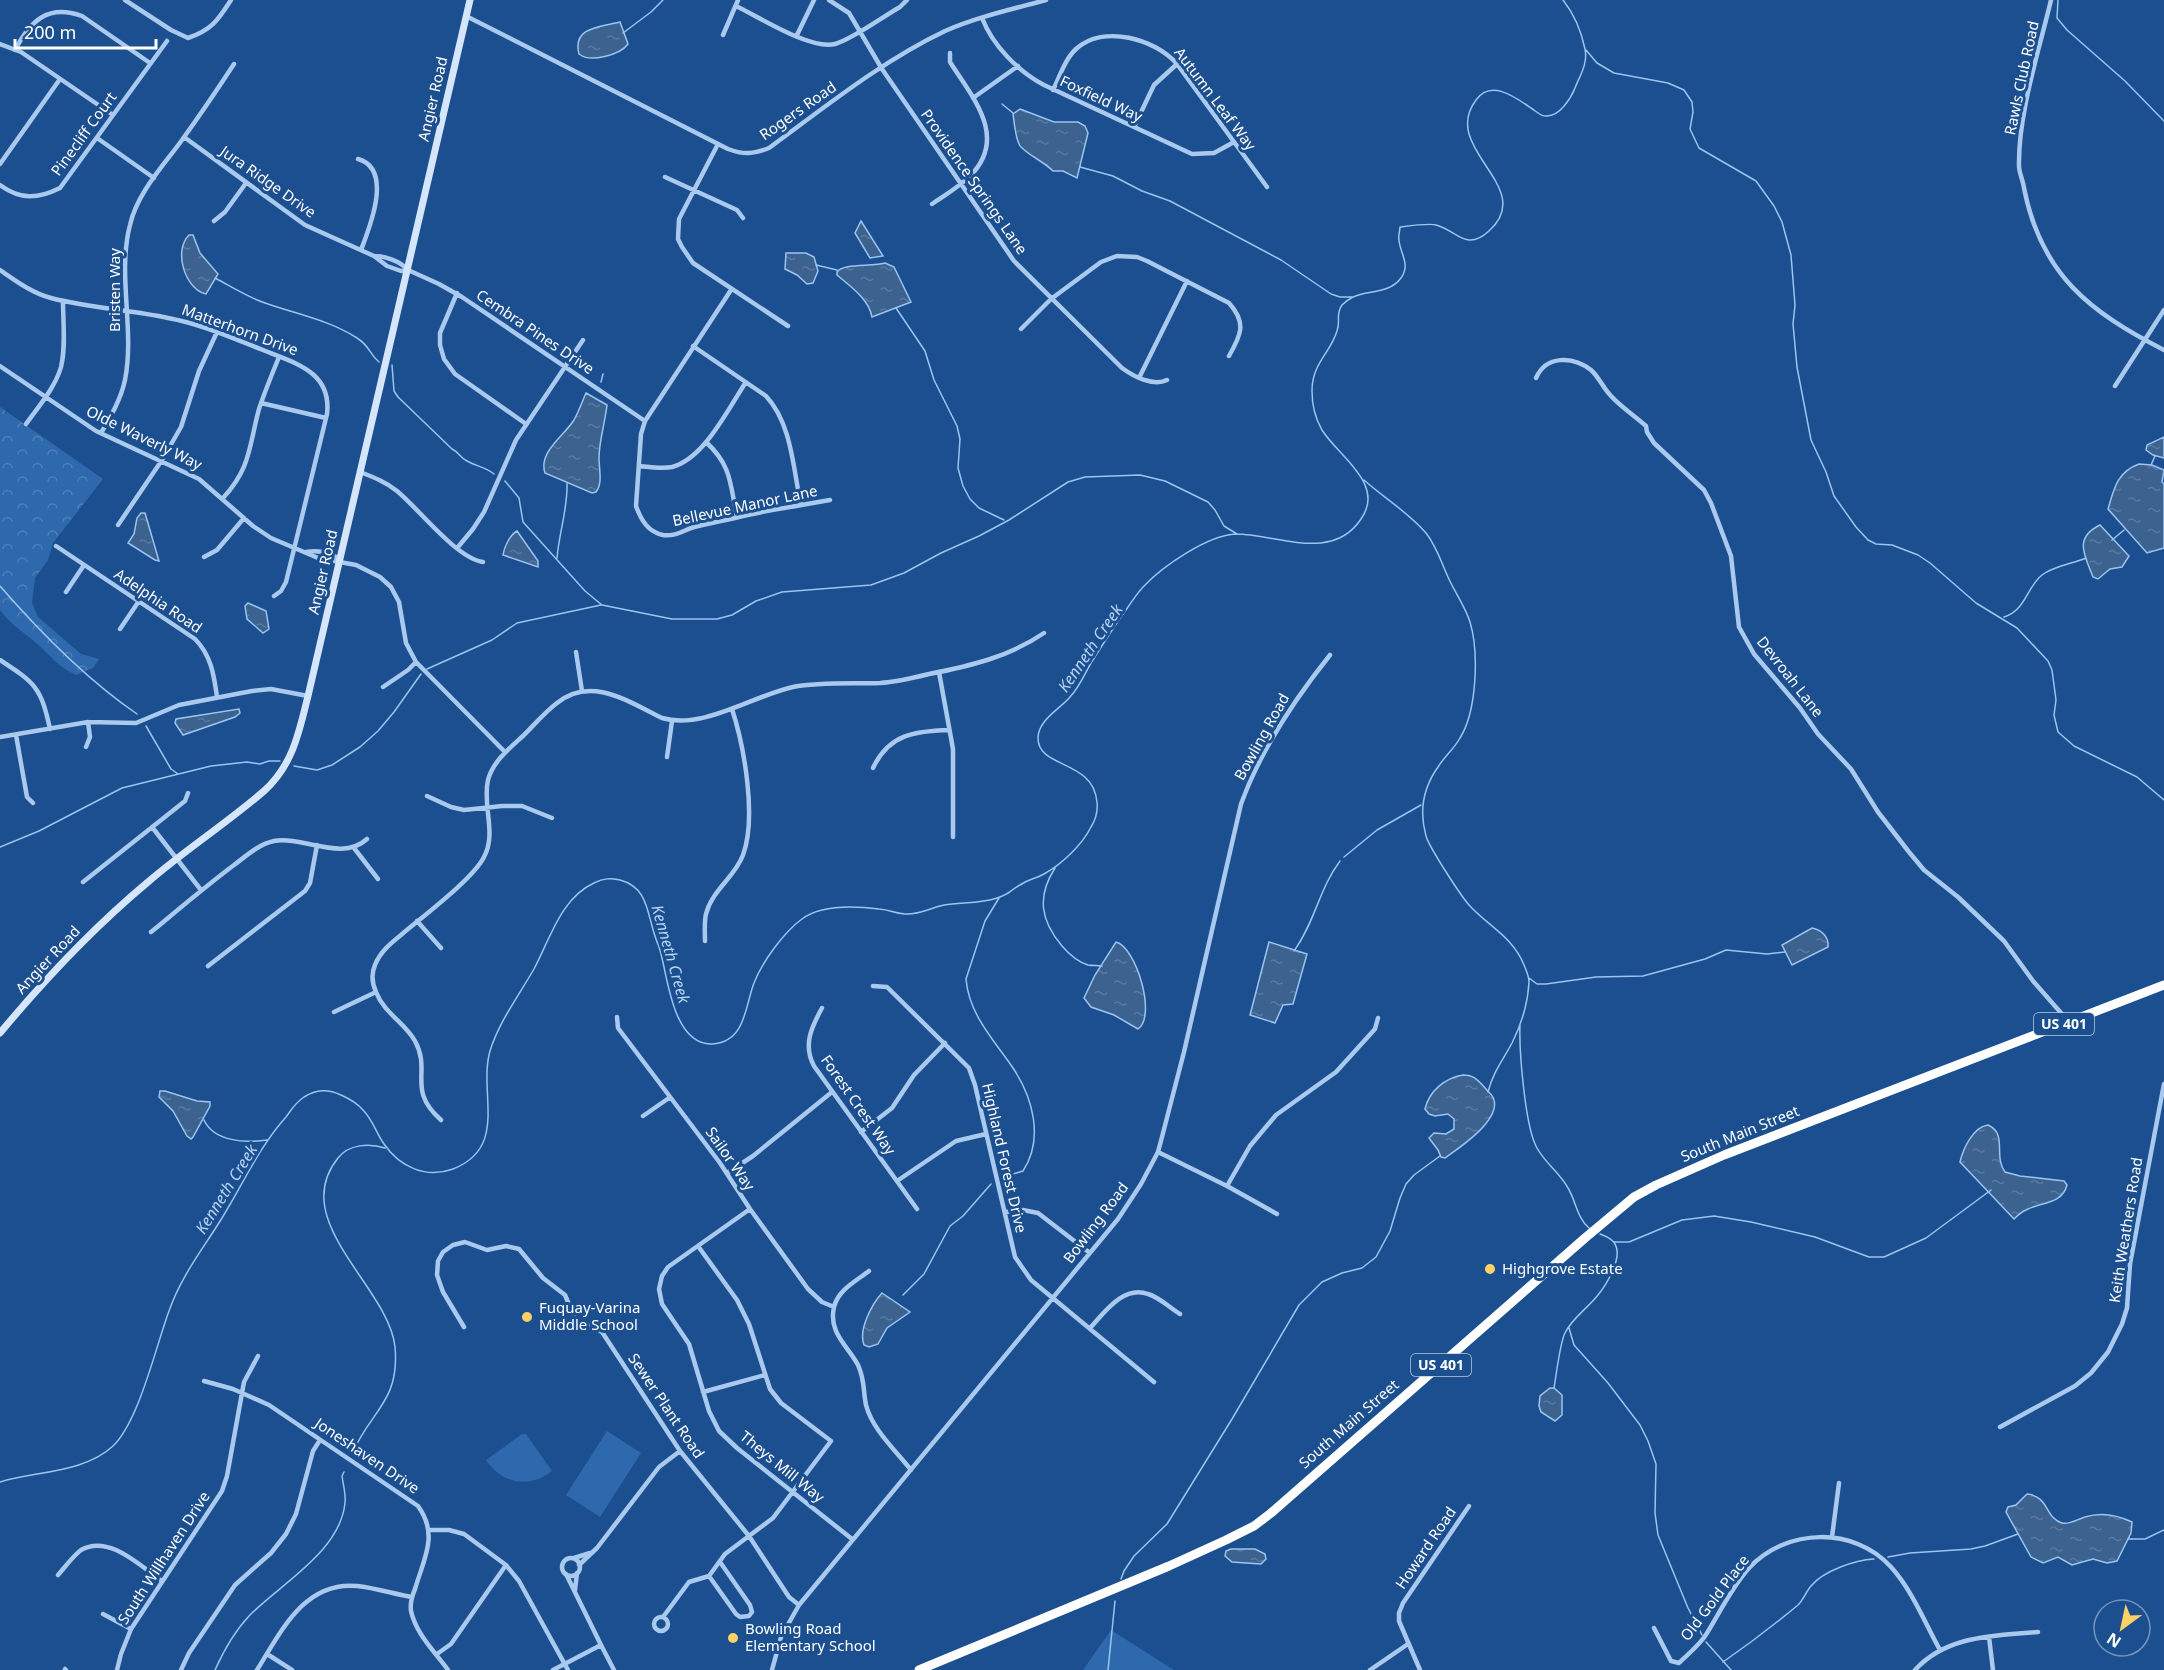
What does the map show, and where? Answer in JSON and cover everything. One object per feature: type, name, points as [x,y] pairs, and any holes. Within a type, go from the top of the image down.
[{"type":"highway","name":"US 401","points":[[2069,1022],[2164,985]]},
{"type":"highway","name":"South Main Street","points":[[919,1670],[1169,1566],[1254,1526],[1634,1197],[1725,1155],[2069,1022]]},
{"type":"street","points":[[125,0],[171,30],[188,38],[205,33],[218,20],[231,0]]},
{"type":"street","name":"Angier Road","points":[[0,1033],[93,932],[130,897],[256,798],[279,776],[294,749],[470,0]]},
{"type":"street","points":[[797,35],[814,0]]},
{"type":"street","name":"Providence Springs Lane","points":[[829,0],[849,13],[882,69],[1014,261],[1117,364],[1139,378],[1159,383],[1167,380]]},
{"type":"street","points":[[723,34],[737,3],[797,35],[827,45],[842,41],[860,31],[900,7],[907,0]]},
{"type":"street","name":"Rogers Road","points":[[466,16],[718,144],[741,154],[755,154],[769,148],[882,69],[946,31],[1046,0]]},
{"type":"street","name":"Rawls Club Road","points":[[2051,0],[2021,127],[2019,168],[2026,201],[2055,267],[2075,290],[2098,311],[2122,328],[2164,350]]},
{"type":"street","points":[[15,50],[22,35],[37,19],[48,13],[70,12],[82,16],[150,63]]},
{"type":"street","name":"Foxfield Way","points":[[982,18],[991,37],[1018,66],[1053,90],[1185,151],[1200,155],[1219,151],[1234,142]]},
{"type":"street","name":"Autumn Leaf Way","points":[[1053,90],[1071,54],[1083,44],[1107,37],[1142,40],[1158,47],[1178,64],[1267,187]]},
{"type":"street","name":"Pinecliff Court","points":[[0,185],[25,197],[44,196],[60,188],[167,41]]},
{"type":"street","points":[[0,44],[15,50],[113,116]]},
{"type":"street","points":[[932,204],[976,170],[986,147],[985,121],[950,63],[950,54]]},
{"type":"street","name":"Bristen Way","points":[[101,433],[118,403],[125,381],[127,311],[125,253],[135,210],[154,178],[234,64]]},
{"type":"street","points":[[1134,127],[1154,85],[1178,64]]},
{"type":"street","points":[[973,98],[1018,66]]},
{"type":"street","points":[[0,164],[60,79]]},
{"type":"street","name":"Jura Ridge Drive","points":[[184,137],[305,225],[374,256],[403,265],[408,270]]},
{"type":"street","points":[[97,138],[154,178]]},
{"type":"street","points":[[718,144],[679,219],[678,239],[693,264],[788,326]]},
{"type":"street","points":[[358,159],[364,161],[372,169],[377,193],[372,222],[361,250]]},
{"type":"street","points":[[665,177],[737,210],[743,218]]},
{"type":"street","points":[[214,221],[225,212],[246,183]]},
{"type":"street","points":[[1021,329],[1051,299],[1101,262],[1117,256],[1137,257],[1222,298],[1236,310],[1241,331],[1229,356]]},
{"type":"street","name":"Matterhorn Drive","points":[[0,270],[36,293],[63,301],[173,319],[217,332],[305,368],[319,380],[327,397],[326,418],[285,585],[274,596]]},
{"type":"street","name":"Cembra Pines Drive","points":[[408,270],[457,293],[645,421]]},
{"type":"street","points":[[1139,378],[1187,281]]},
{"type":"street","name":"Bellevue Manor Lane","points":[[731,290],[645,421],[641,434],[636,506],[645,524],[652,530],[665,535],[673,535],[737,517],[830,500]]},
{"type":"street","points":[[457,293],[440,333],[440,345],[448,367],[526,424]]},
{"type":"street","points":[[26,424],[56,379],[62,358],[63,301]]},
{"type":"street","points":[[2115,386],[2164,310]]},
{"type":"street","points":[[118,525],[162,460],[183,423],[201,366],[217,332]]},
{"type":"street","points":[[458,547],[482,516],[511,450],[526,424],[583,340]]},
{"type":"street","points":[[693,346],[766,396],[780,413],[801,505]]},
{"type":"street","points":[[223,498],[237,483],[244,471],[261,402],[279,357]]},
{"type":"street","name":"Devroah Lane","points":[[1536,378],[1548,363],[1564,360],[1580,363],[1592,371],[1611,397],[1646,426],[1653,443],[1704,490],[1731,556],[1739,627],[1754,654],[1800,708],[1818,734],[1844,761],[1878,812],[1924,870],[1958,897],[2004,941],[2033,981],[2069,1022]]},
{"type":"street","name":"Olde Waverly Way","points":[[0,366],[101,433],[194,475],[267,536],[294,549],[334,555],[340,560],[371,571],[391,587],[399,602],[406,643],[416,662]]},
{"type":"street","points":[[639,466],[669,468],[682,464],[694,455],[706,442],[746,382]]},
{"type":"street","points":[[261,402],[326,418]]},
{"type":"street","points":[[706,442],[724,462],[737,517]]},
{"type":"street","points":[[360,472],[395,490],[428,522],[472,559],[483,562]]},
{"type":"street","points":[[204,557],[217,550],[244,518]]},
{"type":"street","name":"Adelphia Road","points":[[56,546],[202,645],[210,660],[217,697]]},
{"type":"street","points":[[66,592],[84,565]]},
{"type":"street","points":[[120,628],[139,601]]},
{"type":"street","points":[[441,1120],[432,1113],[423,1099],[419,1053],[415,1041],[385,1007],[376,992],[373,976],[375,963],[383,951],[482,861],[489,840],[486,790],[490,774],[505,752],[557,703],[582,691],[603,691],[662,718],[685,721],[732,709],[771,692],[796,687],[881,683],[939,672],[995,658],[1044,633]]},
{"type":"street","points":[[576,652],[582,691]]},
{"type":"street","name":"Bowling Road","points":[[772,1670],[781,1637],[799,1605],[1118,1219],[1141,1184],[1158,1152],[1184,1053],[1241,804],[1252,773],[1304,688],[1330,655]]},
{"type":"street","points":[[0,660],[21,673],[39,692],[50,729]]},
{"type":"street","points":[[384,687],[416,662],[505,752]]},
{"type":"street","points":[[939,672],[953,749],[953,837]]},
{"type":"street","points":[[0,737],[88,722],[136,723],[179,705],[271,689],[308,696]]},
{"type":"street","points":[[705,941],[706,914],[719,889],[734,871],[743,855],[748,834],[745,761],[740,733],[732,709]]},
{"type":"street","points":[[667,757],[672,721]]},
{"type":"street","points":[[86,747],[90,737],[88,722]]},
{"type":"street","points":[[873,768],[890,743],[909,734],[949,730]]},
{"type":"street","points":[[16,735],[27,796],[33,803]]},
{"type":"street","points":[[83,882],[185,801],[188,793]]},
{"type":"street","points":[[427,796],[451,807],[465,810],[522,806],[552,818]]},
{"type":"street","points":[[152,827],[201,890]]},
{"type":"street","points":[[152,932],[201,890],[262,845],[282,840],[354,848],[368,839]]},
{"type":"street","points":[[208,966],[305,891],[310,883],[318,845]]},
{"type":"street","points":[[354,848],[378,879]]},
{"type":"street","points":[[417,921],[441,948]]},
{"type":"street","name":"Highland Forest Drive","points":[[873,987],[887,987],[969,1068],[975,1084],[1015,1257],[1031,1280],[1154,1382]]},
{"type":"street","points":[[334,1012],[376,992]]},
{"type":"street","name":"Forest Crest Way","points":[[822,1008],[809,1036],[809,1057],[917,1209]]},
{"type":"street","name":"Sailor Way","points":[[617,1017],[618,1028],[727,1173],[808,1289],[822,1302],[834,1307]]},
{"type":"street","points":[[1227,1186],[1250,1146],[1276,1115],[1336,1072],[1375,1029],[1378,1018]]},
{"type":"street","points":[[861,1132],[892,1108],[914,1075],[945,1043]]},
{"type":"street","name":"Keith Weathers Road","points":[[2000,1427],[2075,1386],[2091,1373],[2108,1352],[2122,1324],[2127,1308],[2130,1264],[2164,1084]]},
{"type":"street","points":[[727,1173],[753,1156],[832,1092]]},
{"type":"street","points":[[643,1116],[669,1098]]},
{"type":"street","points":[[897,1181],[956,1141],[986,1134]]},
{"type":"street","points":[[1158,1152],[1277,1214]]},
{"type":"street","name":"Theys Mill Way","points":[[750,1209],[668,1267],[662,1276],[659,1288],[662,1304],[689,1344],[709,1412],[720,1431],[737,1448],[852,1539]]},
{"type":"street","points":[[1006,1212],[1023,1210],[1038,1213],[1090,1253]]},
{"type":"street","name":"Sewer Plant Road","points":[[464,1327],[443,1292],[437,1275],[438,1261],[443,1252],[453,1245],[465,1242],[487,1250],[506,1246],[519,1249],[543,1278],[565,1295],[576,1321],[602,1332],[680,1450],[749,1536],[789,1597],[799,1605]]},
{"type":"street","points":[[663,1617],[689,1582],[709,1576],[725,1554],[773,1518],[831,1441],[781,1403],[770,1389],[749,1324],[737,1300],[698,1246]]},
{"type":"street","points":[[869,1271],[843,1290],[834,1307],[835,1327],[840,1341],[861,1372],[867,1406],[876,1425],[911,1470]]},
{"type":"street","points":[[1090,1328],[1113,1304],[1129,1293],[1147,1293],[1180,1314]]},
{"type":"street","name":"South Willhaven Drive","points":[[117,1670],[131,1629],[222,1491],[227,1476],[244,1382],[258,1356]]},
{"type":"street","points":[[703,1392],[765,1375]]},
{"type":"street","name":"Joneshaven Drive","points":[[204,1381],[242,1393],[269,1405],[371,1476],[411,1500],[422,1512],[429,1530]]},
{"type":"street","points":[[182,1670],[189,1653],[235,1585],[271,1553],[286,1534],[296,1514],[313,1451],[320,1440]]},
{"type":"street","points":[[574,1593],[579,1565],[593,1552],[659,1467],[680,1450]]},
{"type":"street","points":[[1832,1537],[1839,1483]]},
{"type":"street","name":"Howard Road","points":[[1420,1670],[1399,1621],[1399,1613],[1403,1603],[1469,1506]]},
{"type":"street","points":[[448,1670],[418,1630],[411,1610],[412,1597],[429,1545],[429,1530],[449,1530],[464,1534],[507,1565],[519,1581],[568,1670]]},
{"type":"street","name":"Old Gold Place","points":[[1654,1628],[1671,1661],[1679,1663],[1707,1634],[1711,1624],[1743,1576],[1761,1557],[1777,1547],[1796,1540],[1832,1537],[1865,1548],[1891,1567],[1905,1587],[1940,1650]]},
{"type":"street","points":[[58,1575],[80,1551],[97,1545],[116,1550],[162,1581]]},
{"type":"street","points":[[593,1552],[566,1559],[562,1564],[562,1570],[614,1670]]},
{"type":"street","points":[[574,1558],[579,1565]]},
{"type":"street","points":[[709,1576],[736,1614],[740,1617],[749,1616],[752,1612],[750,1605],[720,1562]]},
{"type":"street","points":[[437,1654],[451,1644],[507,1565]]},
{"type":"street","points":[[566,1574],[577,1573]]},
{"type":"street","points":[[257,1670],[295,1611],[316,1595],[328,1590],[355,1586],[412,1597]]},
{"type":"street","points":[[103,1614],[131,1629]]},
{"type":"street","points":[[1915,1670],[1940,1650],[1964,1641],[2038,1632]]},
{"type":"street","points":[[1989,1637],[1993,1670]]},
{"type":"street","points":[[1370,1670],[1408,1644]]},
{"type":"street","points":[[553,1670],[601,1645]]},
{"type":"street","points":[[267,1654],[292,1670]]},
{"type":"green space","points":[[0,407],[103,479],[53,543],[48,560],[35,578],[32,603],[38,617],[81,654],[99,659],[93,668],[76,675],[59,664],[12,624],[0,610]]},
{"type":"green space","points":[[607,1431],[641,1453],[600,1517],[566,1495]]},
{"type":"green space","points":[[522,1434],[526,1434],[552,1471],[543,1477],[525,1482],[508,1479],[492,1468],[486,1460]]},
{"type":"green space","points":[[1111,1630],[1174,1670],[1083,1670]]},
{"type":"water","points":[[620,22],[628,44],[624,48],[605,57],[590,58],[579,54],[578,45],[584,33],[596,27]]},
{"type":"water","points":[[1020,109],[1054,122],[1078,122],[1085,126],[1088,133],[1077,178],[1063,171],[1053,171],[1019,145],[1013,114]]},
{"type":"water","points":[[861,221],[883,256],[870,258],[855,233]]},
{"type":"water","points":[[189,235],[193,235],[200,253],[218,274],[206,294],[192,285],[184,269],[182,250]]},
{"type":"water","points":[[786,253],[806,253],[814,257],[818,271],[813,283],[807,284],[797,275],[785,269]]},
{"type":"water","points":[[885,263],[894,267],[911,302],[872,317],[863,299],[837,275],[837,272],[845,267]]},
{"type":"water","points":[[586,393],[607,405],[599,452],[599,484],[596,492],[592,493],[545,473],[544,465],[548,451],[574,420]]},
{"type":"water","points":[[2164,437],[2164,458],[2146,450],[2147,445]]},
{"type":"water","points":[[2139,464],[2152,465],[2164,470],[2162,482],[2164,484],[2164,548],[2147,553],[2108,509],[2121,476]]},
{"type":"water","points":[[141,513],[145,513],[159,561],[128,543],[134,534],[137,518]]},
{"type":"water","points":[[2100,525],[2129,556],[2122,567],[2110,569],[2098,579],[2093,577],[2083,548],[2086,536]]},
{"type":"water","points":[[517,531],[538,561],[538,567],[503,555],[512,535]]},
{"type":"water","points":[[248,603],[266,611],[269,629],[263,633],[247,619],[245,606]]},
{"type":"water","points":[[239,709],[240,713],[235,717],[183,735],[175,723],[176,719]]},
{"type":"water","points":[[1812,928],[1824,934],[1828,947],[1792,965],[1782,945]]},
{"type":"water","points":[[1116,942],[1131,956],[1142,982],[1145,1011],[1143,1022],[1138,1029],[1114,1015],[1091,1007],[1084,998],[1095,975]]},
{"type":"water","points":[[1269,942],[1307,954],[1293,1004],[1283,1005],[1275,1023],[1250,1015]]},
{"type":"water","points":[[1463,1075],[1473,1077],[1481,1083],[1493,1097],[1494,1108],[1485,1125],[1445,1158],[1441,1157],[1429,1138],[1434,1133],[1446,1134],[1454,1129],[1454,1119],[1448,1114],[1435,1116],[1429,1114],[1425,1109],[1430,1097],[1439,1086]]},
{"type":"water","points":[[160,1091],[197,1101],[210,1102],[210,1106],[191,1139],[173,1111],[159,1097]]},
{"type":"water","points":[[1988,1125],[1997,1134],[2000,1159],[2005,1172],[2064,1181],[2067,1185],[2056,1200],[2032,1207],[2014,1219],[1960,1162],[1973,1134]]},
{"type":"water","points":[[882,1293],[910,1312],[887,1328],[878,1344],[869,1347],[864,1345],[864,1325],[870,1310]]},
{"type":"water","points":[[1550,1388],[1554,1388],[1562,1395],[1562,1415],[1555,1421],[1541,1412],[1539,1406],[1540,1396]]},
{"type":"water","points":[[2027,1494],[2039,1499],[2052,1517],[2062,1523],[2071,1523],[2091,1515],[2115,1516],[2132,1522],[2131,1533],[2117,1561],[2107,1563],[2093,1559],[2072,1565],[2058,1557],[2043,1563],[2031,1557],[2006,1512],[2008,1507],[2016,1505]]},
{"type":"water","points":[[1255,1549],[1265,1554],[1266,1559],[1261,1564],[1232,1562],[1225,1556],[1226,1551]]},
{"type":"waterway","points":[[623,33],[663,0]]},
{"type":"waterway","name":"Kenneth Creek","points":[[0,1482],[74,1466],[101,1455],[113,1446],[139,1402],[169,1311],[180,1286],[268,1141],[294,1106],[304,1097],[313,1092],[327,1091],[353,1101],[372,1122],[390,1152],[414,1169],[433,1173],[443,1172],[470,1159],[481,1147],[486,1133],[487,1067],[490,1051],[499,1030],[565,909],[583,890],[594,883],[607,879],[620,880],[629,883],[641,894],[659,948],[675,1011],[689,1034],[699,1042],[712,1044],[723,1042],[738,1030],[754,983],[768,957],[781,939],[810,914],[829,908],[849,907],[883,909],[910,914],[944,905],[991,900],[1044,874],[1071,854],[1093,824],[1097,802],[1093,788],[1086,778],[1056,761],[1040,748],[1039,732],[1045,720],[1077,689],[1091,663],[1140,591],[1152,578],[1187,553],[1212,540],[1236,534],[1303,543],[1335,540],[1349,532],[1361,519],[1367,506],[1368,494],[1357,471],[1322,430],[1313,401],[1315,373],[1334,339],[1342,305],[1353,297],[1391,287],[1404,273],[1405,264],[1399,240],[1400,227],[1436,225],[1462,238],[1474,240],[1489,231],[1501,215],[1502,199],[1497,183],[1469,135],[1468,118],[1476,100],[1482,94],[1496,90],[1511,95],[1545,116],[1556,113],[1564,106],[1581,74],[1586,54],[1577,23],[1563,0]]},
{"type":"waterway","points":[[2058,0],[2057,18],[2067,30],[2125,81],[2164,121]]},
{"type":"waterway","points":[[1586,50],[1597,63],[1614,73],[1668,83],[1684,90],[1692,102],[1690,129],[1699,148],[1756,181],[1774,206],[1782,222],[1791,255],[1797,367],[1811,440],[1834,496],[1856,527],[1868,540],[1876,544],[1892,545],[1918,555],[1976,603],[2017,628],[2048,661],[2052,670],[2056,700],[2054,715],[2058,732],[2074,746],[2137,777],[2164,800]]},
{"type":"waterway","points":[[1002,104],[1013,113]]},
{"type":"waterway","points":[[1080,167],[1113,176],[1142,191],[1170,201],[1281,260],[1331,294],[1352,297]]},
{"type":"waterway","points":[[816,265],[837,270]]},
{"type":"waterway","points":[[215,278],[258,301],[324,322],[346,332],[361,341],[379,362]]},
{"type":"waterway","points":[[896,308],[925,351],[934,380],[957,426],[960,439],[958,468],[963,486],[970,499],[979,508],[1004,520]]},
{"type":"waterway","points":[[392,365],[394,391],[398,397],[463,458],[494,474]]},
{"type":"waterway","points":[[601,382],[603,374]]},
{"type":"waterway","points":[[2151,465],[2155,456]]},
{"type":"waterway","points":[[505,481],[519,498],[523,522],[585,591],[602,605],[672,619],[717,619],[732,615],[756,601],[782,592],[871,585],[904,573],[979,536],[1009,520],[1068,482],[1085,477],[1140,475],[1165,481],[1208,502],[1224,526],[1237,534]]},
{"type":"waterway","points":[[1364,480],[1412,518],[1430,538],[1465,610],[1473,634],[1475,681],[1470,713],[1460,738],[1440,763],[1429,783],[1424,800],[1423,818],[1428,842],[1453,882],[1469,905],[1500,932],[1513,947],[1524,965],[1529,982],[1521,1021],[1512,1043],[1495,1072],[1488,1092]]},
{"type":"waterway","points":[[557,558],[567,483]]},
{"type":"waterway","points":[[2112,540],[2124,530]]},
{"type":"waterway","points":[[2004,617],[2017,609],[2042,575],[2086,558]]},
{"type":"waterway","points":[[0,586],[64,654],[100,686],[137,714]]},
{"type":"waterway","points":[[427,669],[492,640],[517,623],[601,605]]},
{"type":"waterway","points":[[294,766],[317,770],[332,765],[360,747],[394,712],[421,674]]},
{"type":"waterway","points":[[146,726],[171,769],[178,774]]},
{"type":"waterway","points":[[0,847],[39,831],[122,788],[211,766],[280,761]]},
{"type":"waterway","points":[[1344,857],[1377,830],[1421,805]]},
{"type":"waterway","points":[[1294,951],[1340,861]]},
{"type":"waterway","points":[[1055,868],[1045,888],[1044,908],[1049,927],[1062,946],[1074,957],[1088,965],[1102,966]]},
{"type":"waterway","points":[[999,898],[985,921],[966,979],[977,1016],[1020,1080],[1026,1092],[1033,1119],[1033,1146],[1023,1171],[1003,1177]]},
{"type":"waterway","points":[[1529,978],[1537,984],[1546,984],[1596,977],[1643,976],[1705,959],[1726,950],[1767,954],[1785,952]]},
{"type":"waterway","points":[[1520,1025],[1524,1088],[1533,1138],[1540,1153],[1565,1183],[1579,1214],[1589,1228]]},
{"type":"waterway","points":[[204,1120],[215,1133],[223,1137],[240,1141],[267,1140]]},
{"type":"waterway","points":[[352,1454],[388,1394],[393,1381],[395,1347],[389,1324],[332,1230],[325,1206],[326,1182],[338,1158],[353,1147],[372,1145],[385,1148]]},
{"type":"waterway","points":[[1121,1579],[1134,1556],[1167,1524],[1299,1305],[1322,1282],[1342,1273],[1362,1268],[1376,1257],[1390,1231],[1406,1184],[1414,1175],[1440,1156]]},
{"type":"waterway","points":[[903,1295],[924,1274],[950,1226],[963,1216],[991,1184]]},
{"type":"waterway","points":[[1614,1242],[1629,1242],[1682,1220],[1714,1216],[1815,1237],[1869,1257],[1884,1257],[1926,1238],[1991,1190]]},
{"type":"waterway","points":[[1554,1388],[1563,1337],[1572,1323],[1602,1290],[1616,1263],[1615,1244],[1600,1234]]},
{"type":"waterway","points":[[1569,1328],[1574,1345],[1608,1383],[1640,1425],[1648,1441],[1656,1464],[1655,1513],[1658,1535],[1688,1608],[1702,1635]]},
{"type":"waterway","points":[[215,1670],[230,1642],[249,1616],[307,1566],[332,1537],[341,1521],[345,1503],[342,1476],[344,1472]]},
{"type":"waterway","points":[[2128,1539],[2145,1539],[2164,1530]]},
{"type":"waterway","points":[[1888,1557],[1910,1553],[1971,1549],[2018,1534]]},
{"type":"waterway","points":[[1723,1662],[1798,1605],[1811,1586],[1823,1576],[1849,1564],[1874,1559]]},
{"type":"waterway","points":[[1108,1670],[1115,1601]]},
{"type":"waterway","points":[[1706,1642],[1731,1670]]},
{"type":"place","name":"Highgrove Estate","points":[[1490,1269]]},
{"type":"place","name":"Fuquay-Varina Middle School","points":[[527,1317]]},
{"type":"place","name":"Bowling Road Elementary School","points":[[733,1638]]}]
